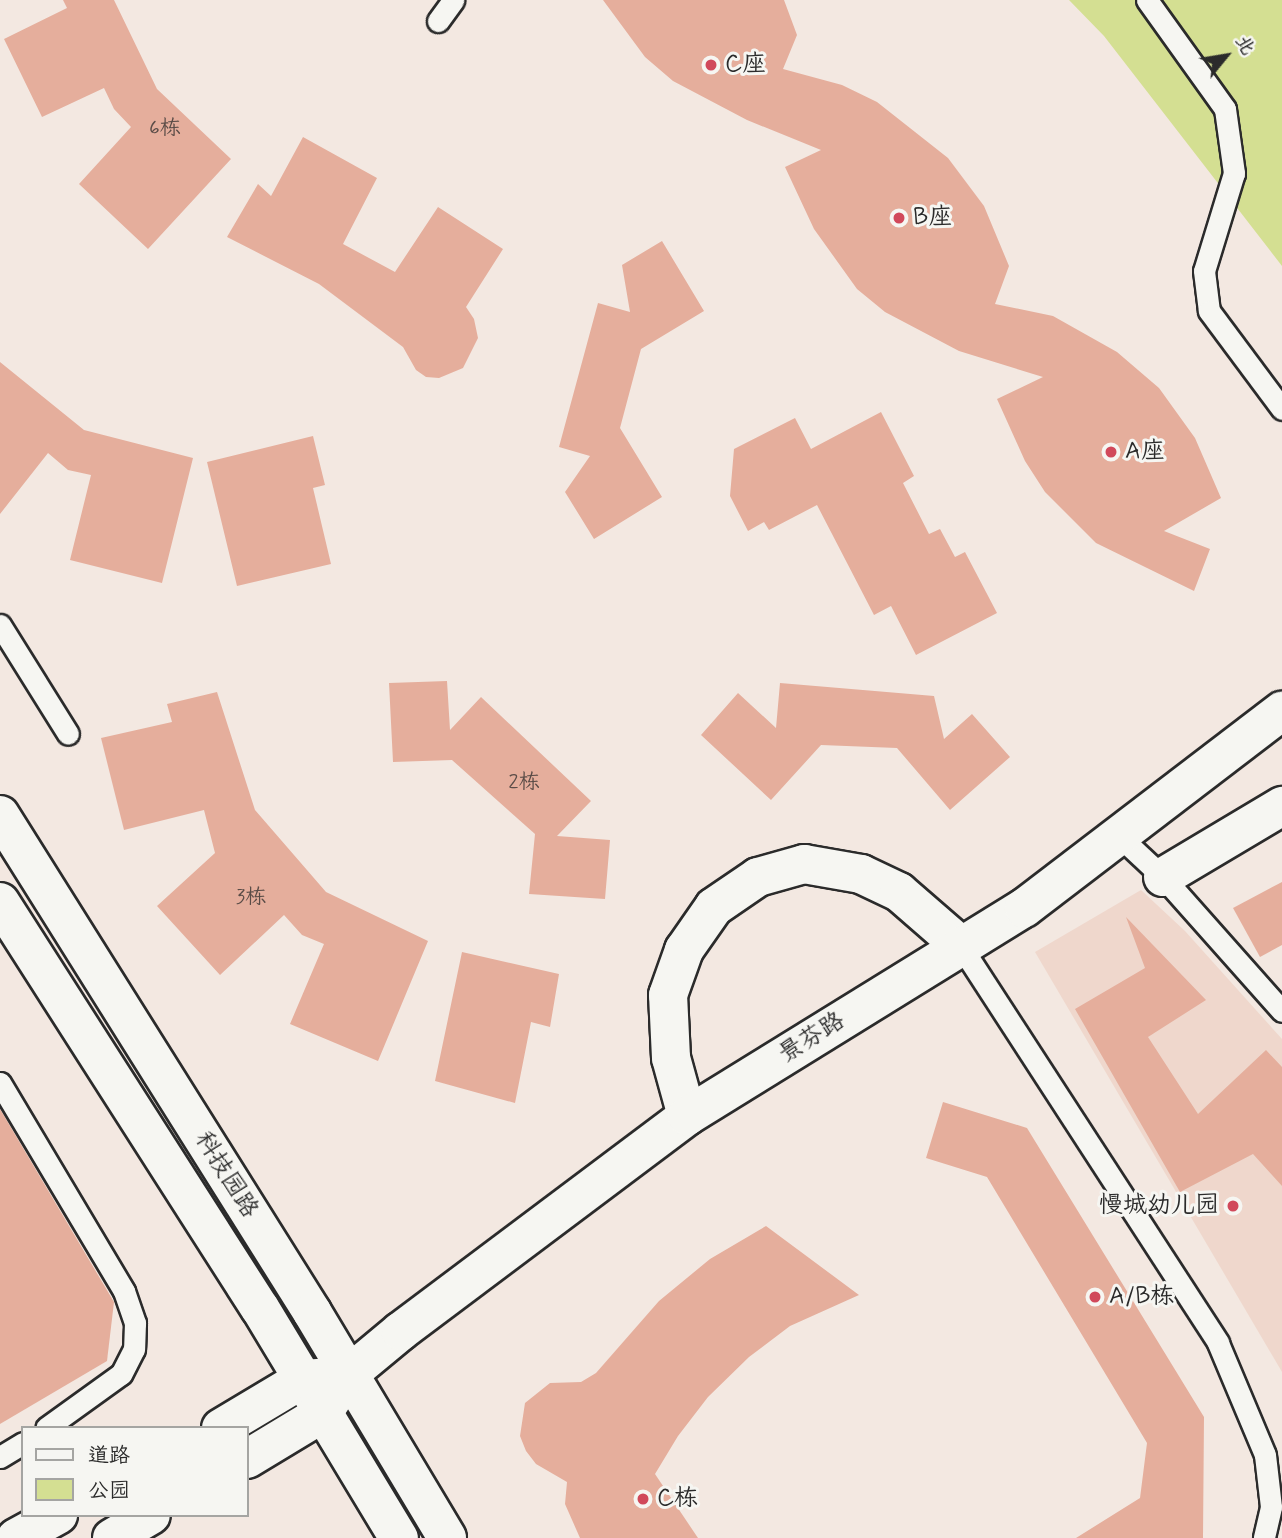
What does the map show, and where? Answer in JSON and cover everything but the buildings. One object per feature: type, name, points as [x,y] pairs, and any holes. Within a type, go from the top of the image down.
[{"type":"street","name":"景芬路","points":[[248,1458],[323,1413],[348,1375],[687,1116],[960,945],[1024,908],[1117,834],[1282,711]]},
{"type":"street","points":[[1163,877],[1282,806]]},
{"type":"street","name":"科技园路","points":[[0,815],[447,1538]]},
{"type":"street","points":[[687,1116],[671,1058],[668,995],[684,950],[714,907],[758,877],[804,864],[861,874],[899,891],[960,945]]},
{"type":"street","name":"科技园路","points":[[0,902],[303,1379],[399,1538]]},
{"type":"street","points":[[224,1426],[303,1379],[348,1375]]},
{"type":"street","points":[[16,1538],[54,1517]]},
{"type":"street","points":[[112,1538],[148,1517]]},
{"type":"lane","points":[[438,21],[453,0]]},
{"type":"lane","points":[[1147,0],[1225,109],[1234,173],[1204,271],[1209,311],[1282,409]]},
{"type":"lane","points":[[0,625],[68,733]]},
{"type":"lane","points":[[1117,834],[1163,877],[1282,1010]]},
{"type":"lane","points":[[960,945],[1218,1343],[1265,1455],[1271,1507],[1264,1538]]},
{"type":"lane","points":[[0,1083],[124,1291],[135,1323],[134,1349],[121,1374],[49,1426]]},
{"type":"lane","points":[[0,1457],[21,1444]]},
{"type":"shaded area","name":"慢城幼儿园","points":[[1141,890],[1185,931],[1282,1039],[1282,1372],[1035,952]]},
{"type":"green space","points":[[1069,0],[1282,0],[1282,266],[1104,36]]},
{"type":"place","name":"C座","points":[[711,65]]},
{"type":"place","name":"B座","points":[[899,218]]},
{"type":"place","name":"A座","points":[[1111,452]]},
{"type":"place","name":"慢城幼儿园","points":[[1233,1206]]},
{"type":"place","name":"A/B栋","points":[[1095,1297]]},
{"type":"place","name":"C栋","points":[[643,1499]]}]
